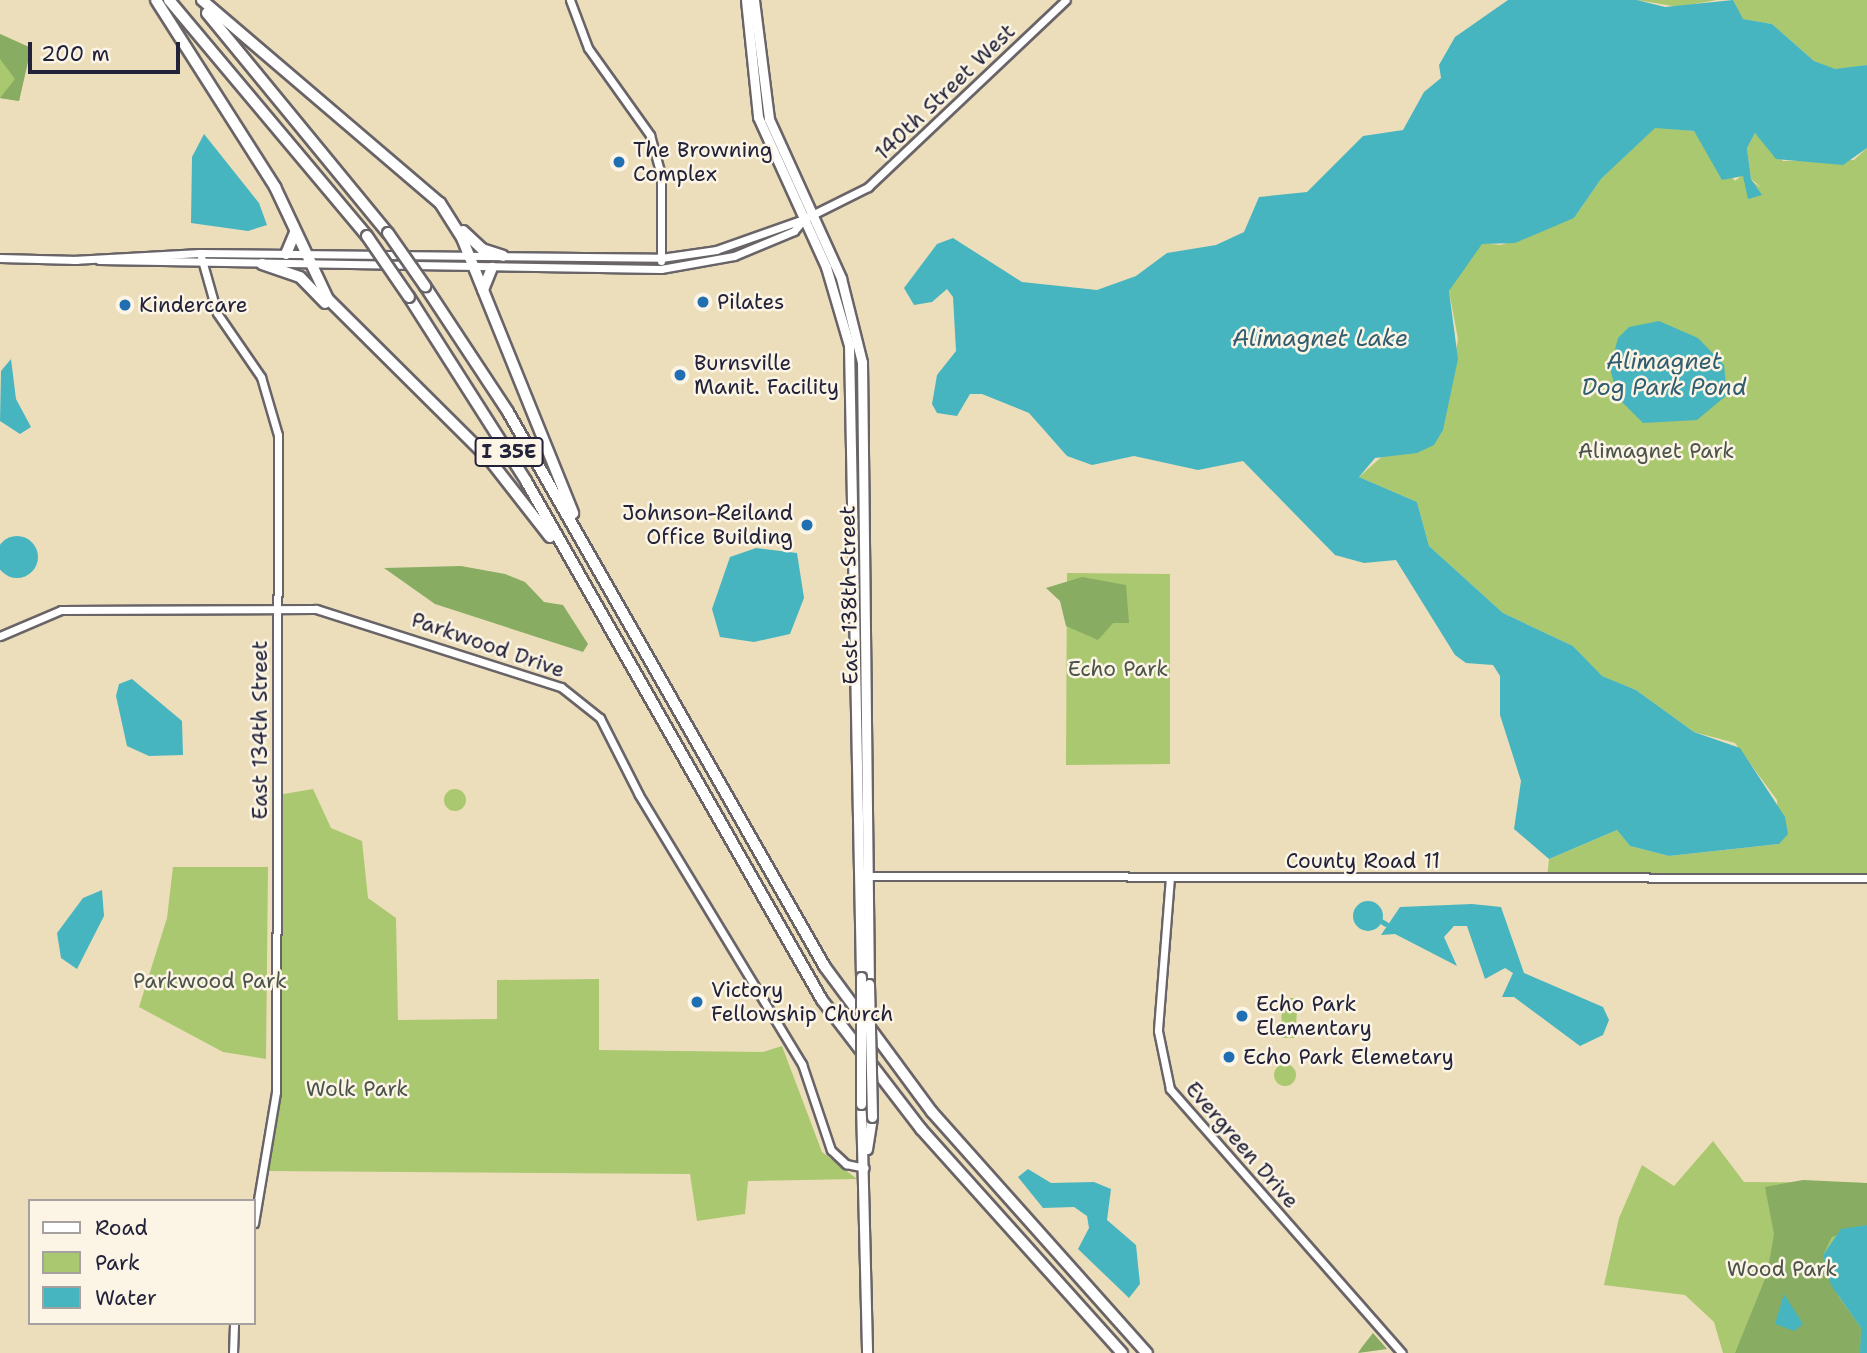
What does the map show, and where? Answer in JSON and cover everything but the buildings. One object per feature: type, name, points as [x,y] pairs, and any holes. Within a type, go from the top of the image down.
[{"type":"highway","points":[[156,0],[282,201],[311,266],[337,310]]},
{"type":"highway","name":"I 35E","points":[[169,0],[367,236],[476,397],[822,1000],[921,1129],[1122,1353]]},
{"type":"highway","name":"I 35E","points":[[195,0],[388,233],[425,286],[600,571],[782,897],[878,1045],[1147,1353]]},
{"type":"highway","points":[[202,0],[440,203],[474,244],[503,256]]},
{"type":"highway","points":[[282,201],[296,240],[286,254]]},
{"type":"highway","points":[[440,203],[468,256],[600,571]]},
{"type":"highway","points":[[262,264],[299,277],[337,310],[489,459],[600,613]]},
{"type":"highway","points":[[491,316],[482,283],[492,268]]},
{"type":"main road","points":[[746,0],[758,117],[808,217]]},
{"type":"main road","points":[[754,0],[769,119],[808,217]]},
{"type":"main road","name":"East 138th Street","points":[[808,217],[839,303],[852,376],[860,1104],[865,1168]]},
{"type":"main road","name":"East 138th Street","points":[[808,217],[845,288],[862,362],[872,876],[869,984],[872,1117],[865,1168]]},
{"type":"main road","points":[[865,1168],[867,1353]]},
{"type":"street","points":[[570,0],[588,48],[650,135],[661,175],[661,269]]},
{"type":"street","name":"140th Street West","points":[[808,217],[905,159],[1066,0]]},
{"type":"street","points":[[74,260],[200,253],[661,258],[716,250],[808,217]]},
{"type":"street","points":[[0,258],[311,266],[661,269],[726,259],[794,231],[808,217]]},
{"type":"street","name":"East 134th Street","points":[[200,253],[200,263],[217,313],[261,377],[275,411],[278,608],[275,1092],[256,1211]]},
{"type":"street","name":"Parkwood Drive","points":[[0,636],[61,610],[278,608],[349,615],[546,681],[600,718],[639,795],[802,1064],[831,1150],[846,1164],[865,1168]]},
{"type":"street","name":"County Road 11","points":[[859,876],[1867,878]]},
{"type":"street","name":"Evergreen Drive","points":[[1170,877],[1158,1031],[1170,1089],[1402,1353]]},
{"type":"street","points":[[233,1353],[234,1325]]},
{"type":"green space","points":[[1637,0],[1717,0],[1678,7]]},
{"type":"green space","points":[[1733,0],[1867,0],[1867,65],[1835,70],[1814,61],[1772,24],[1742,19]]},
{"type":"green space","points":[[0,34],[31,48],[19,101],[0,98]]},
{"type":"green space","points":[[0,34],[31,48],[19,101],[0,98],[15,79],[0,59]]},
{"type":"green space","name":"Alimagnet Park","points":[[1655,127],[1694,131],[1735,181],[1742,175],[1762,188],[1751,179],[1747,148],[1755,133],[1783,161],[1854,160],[1867,148],[1867,878],[1547,879],[1549,859],[1617,830],[1630,846],[1669,856],[1779,844],[1777,800],[1735,743],[1694,732],[1636,690],[1601,676],[1573,646],[1503,613],[1429,546],[1417,502],[1359,477],[1387,452],[1417,453],[1450,387],[1458,339],[1449,291],[1461,266],[1482,243],[1501,245],[1574,218],[1601,179]]},
{"type":"green space","points":[[461,566],[505,574],[525,582],[544,602],[563,605],[588,644],[583,652],[435,604],[384,568]]},
{"type":"green space","name":"Echo Park","points":[[1067,573],[1170,574],[1170,764],[1066,765]]},
{"type":"green space","points":[[1082,577],[1126,585],[1129,623],[1113,623],[1098,640],[1066,626],[1060,601],[1046,588]]},
{"type":"green space","name":"Wolk Park","points":[[313,789],[331,828],[362,841],[368,898],[396,918],[398,1020],[497,1019],[497,980],[599,979],[599,1050],[763,1052],[782,1046],[822,1152],[857,1179],[748,1181],[745,1214],[697,1221],[690,1174],[266,1171],[274,1126],[278,795]]},
{"type":"green space","points":[[455,789],[463,792],[466,800],[463,808],[455,811],[447,808],[444,800],[447,792]]},
{"type":"green space","name":"Parkwood Park","points":[[173,867],[268,867],[266,1059],[223,1052],[139,1007],[167,918]]},
{"type":"green space","points":[[1282,998],[1298,998],[1295,1038],[1281,1038]]},
{"type":"green space","points":[[1285,1064],[1293,1067],[1296,1075],[1293,1083],[1285,1086],[1277,1083],[1274,1075],[1277,1067]]},
{"type":"green space","name":"Wood Park","points":[[1713,1141],[1744,1182],[1867,1183],[1867,1353],[1723,1353],[1714,1322],[1685,1295],[1604,1285],[1619,1218],[1642,1165],[1674,1186]]},
{"type":"green space","points":[[1803,1180],[1867,1183],[1867,1225],[1832,1237],[1823,1255],[1838,1296],[1861,1328],[1860,1353],[1735,1353],[1767,1274],[1774,1234],[1765,1187]]},
{"type":"green space","points":[[1373,1333],[1387,1349],[1358,1353],[1362,1347]]},
{"type":"water","name":"Alimagnet Lake","points":[[1508,0],[1637,0],[1665,7],[1733,0],[1743,19],[1772,24],[1814,61],[1835,69],[1867,65],[1867,148],[1843,165],[1776,159],[1755,133],[1747,148],[1751,179],[1762,195],[1748,199],[1743,176],[1722,180],[1694,131],[1655,128],[1601,179],[1574,218],[1515,243],[1482,244],[1449,291],[1458,359],[1443,430],[1434,445],[1417,453],[1375,458],[1359,477],[1417,502],[1429,546],[1503,613],[1573,646],[1602,676],[1636,690],[1694,732],[1740,748],[1785,817],[1788,834],[1779,844],[1669,856],[1630,846],[1617,830],[1549,859],[1514,829],[1521,781],[1500,715],[1500,676],[1493,665],[1466,663],[1455,655],[1396,560],[1364,563],[1335,555],[1243,461],[1198,470],[1134,456],[1092,465],[1067,456],[1029,413],[982,394],[970,394],[957,416],[937,413],[932,404],[937,375],[956,351],[953,297],[947,289],[932,302],[914,305],[904,288],[937,244],[953,238],[1022,282],[1097,290],[1136,276],[1167,253],[1216,245],[1244,232],[1259,197],[1307,192],[1363,136],[1403,130],[1424,92],[1441,78],[1439,65],[1455,37]]},
{"type":"water","points":[[204,134],[259,203],[267,225],[248,231],[191,223],[192,157]]},
{"type":"water","name":"Alimagnet Dog Park Pond","points":[[1659,321],[1698,338],[1724,365],[1727,395],[1697,420],[1643,423],[1618,398],[1610,368],[1618,338],[1629,327]]},
{"type":"water","points":[[11,359],[16,399],[31,427],[20,434],[0,421],[1,371]]},
{"type":"water","points":[[9,537],[25,537],[37,549],[37,565],[25,577],[9,577],[-1,568],[-1,546]]},
{"type":"water","points":[[756,548],[797,553],[804,598],[790,634],[754,642],[720,637],[712,609],[730,557]]},
{"type":"water","points":[[132,679],[182,721],[183,755],[149,756],[127,746],[116,696],[119,684]]},
{"type":"water","points":[[102,890],[104,916],[77,969],[61,958],[57,933],[83,898]]},
{"type":"water","points":[[1368,901],[1379,905],[1383,916],[1379,927],[1368,931],[1357,927],[1353,916],[1357,905]]},
{"type":"water","points":[[1472,904],[1501,907],[1524,973],[1603,1007],[1609,1020],[1603,1035],[1580,1046],[1514,997],[1502,997],[1513,973],[1505,968],[1485,979],[1467,926],[1454,926],[1444,937],[1457,966],[1395,934],[1381,935],[1400,907]]},
{"type":"water","points":[[1028,1169],[1051,1183],[1094,1182],[1111,1189],[1107,1220],[1136,1245],[1140,1284],[1129,1298],[1078,1249],[1089,1228],[1087,1216],[1074,1207],[1043,1208],[1018,1177]]},
{"type":"water","points":[[1867,1225],[1867,1353],[1860,1353],[1861,1328],[1831,1285],[1823,1255],[1841,1229]]},
{"type":"water","points":[[1784,1294],[1803,1324],[1794,1331],[1775,1324]]},
{"type":"waterway","points":[[1379,920],[1386,924]]},
{"type":"place","name":"The Browning Complex","points":[[619,162]]},
{"type":"place","name":"Pilates","points":[[703,302]]},
{"type":"place","name":"Kindercare","points":[[125,305]]},
{"type":"place","name":"Burnsville Manit. Facility","points":[[680,375]]},
{"type":"place","name":"Johnson-Reiland Office Building","points":[[807,525]]},
{"type":"place","name":"Victory Fellowship Church","points":[[697,1002]]},
{"type":"place","name":"Echo Park Elementary","points":[[1242,1016]]},
{"type":"place","name":"Echo Park Elemetary","points":[[1229,1057]]}]
